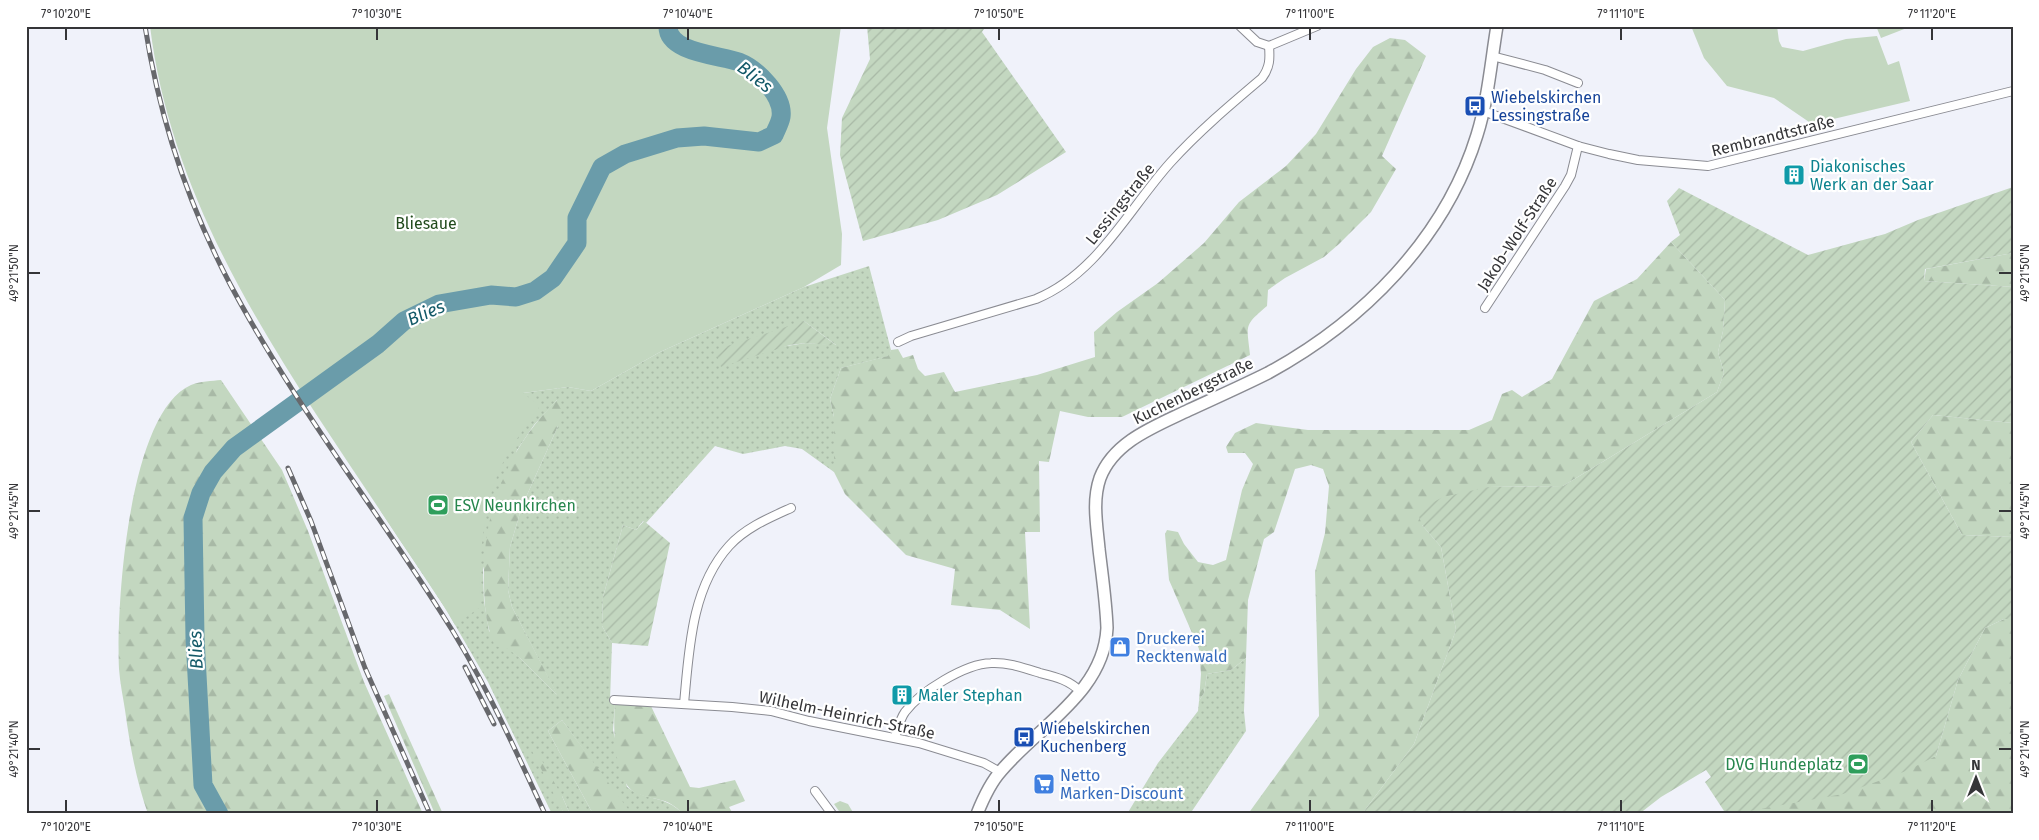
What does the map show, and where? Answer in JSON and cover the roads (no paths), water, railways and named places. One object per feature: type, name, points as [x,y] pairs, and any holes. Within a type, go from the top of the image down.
[{"type":"main road","name":"Kuchenbergstraße","points":[[977,814],[988,790],[1000,772],[1081,692],[1098,667],[1106,640],[1106,613],[1096,503],[1100,478],[1112,458],[1131,440],[1268,373],[1301,353],[1348,318],[1376,293],[1415,253],[1440,216],[1469,158],[1484,110],[1497,26]]},
{"type":"street","points":[[1240,26],[1257,42],[1269,46],[1317,26]]},
{"type":"street","name":"Lessingstraße","points":[[898,342],[911,336],[1036,299],[1049,294],[1073,278],[1095,257],[1184,147],[1262,78],[1270,62],[1269,46]]},
{"type":"street","points":[[1492,56],[1545,70],[1578,83]]},
{"type":"street","name":"Rembrandtstraße","points":[[1484,110],[1578,146],[1638,160],[1708,166],[2013,91]]},
{"type":"street","name":"Jakob-Wolf-Straße","points":[[1485,308],[1566,186],[1571,175],[1578,146]]},
{"type":"street","points":[[684,704],[698,604],[711,573],[729,546],[741,536],[756,525],[791,508]]},
{"type":"street","points":[[895,737],[904,714],[915,700],[975,665],[991,663],[1008,664],[1062,679],[1073,684],[1081,692]]},
{"type":"street","name":"Wilhelm-Heinrich-Straße","points":[[614,700],[762,710],[895,737],[984,764],[1000,772]]},
{"type":"street","points":[[815,791],[832,814]]},
{"type":"waterway","name":"Blies","points":[[219,814],[203,785],[195,638],[193,518],[201,493],[213,472],[234,448],[378,344],[404,321],[439,304],[491,295],[516,297],[535,291],[553,278],[577,243],[577,218],[602,167],[625,154],[677,138],[704,136],[759,142],[774,135],[781,117],[781,109],[774,92],[768,84],[754,71],[739,62],[696,51],[676,42],[670,35],[668,26]]},
{"type":"railway","points":[[145,26],[158,93],[177,159],[201,223],[230,284],[254,327],[305,409],[414,570],[470,660],[545,814]]},
{"type":"railway","points":[[288,468],[311,521],[365,668],[430,814]]},
{"type":"railway","points":[[465,667],[494,724]]},
{"type":"place","name":"Wiebelskirchen Lessingstraße","points":[[1475,106]]},
{"type":"place","name":"Diakonisches Werk an der Saar","points":[[1794,175]]},
{"type":"place","name":"ESV Neunkirchen","points":[[438,505]]},
{"type":"place","name":"Druckerei Recktenwald","points":[[1120,647]]},
{"type":"place","name":"Maler Stephan","points":[[902,695]]},
{"type":"place","name":"Wiebelskirchen Kuchenberg","points":[[1024,737]]},
{"type":"place","name":"DVG Hundeplatz","points":[[1858,764]]},
{"type":"place","name":"Netto Marken-Discount","points":[[1044,784]]},
{"type":"park label","name":"Bliesaue","points":[[426,223]]}]
